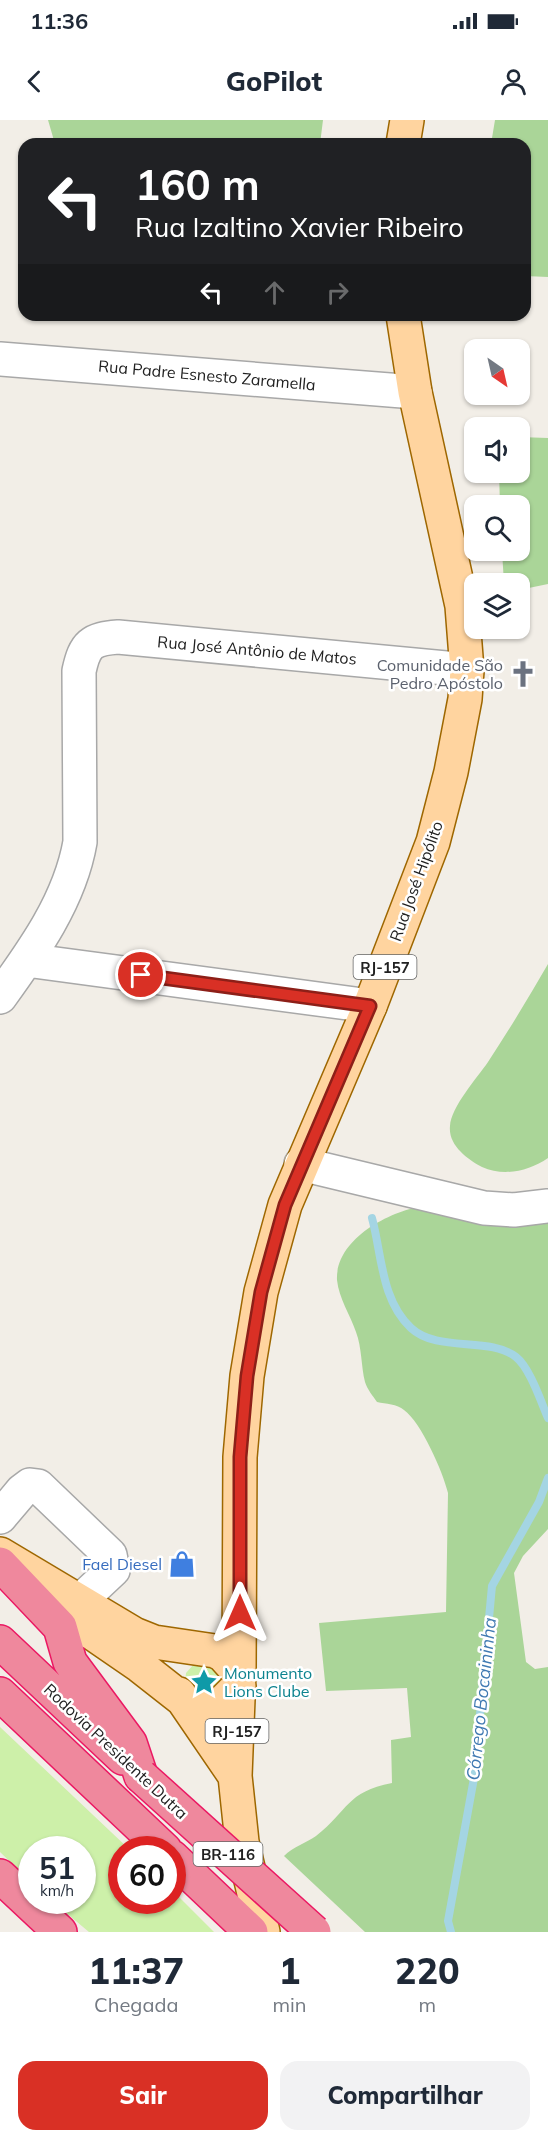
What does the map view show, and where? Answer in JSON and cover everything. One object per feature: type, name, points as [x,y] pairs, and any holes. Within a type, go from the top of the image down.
[{"type":"highway","points":[[0,1564],[60,1627],[70,1662],[130,1743],[141,1776]]},
{"type":"highway","name":"Rodovia Presidente Dutra","points":[[0,1642],[141,1776],[314,1932]]},
{"type":"highway","points":[[0,1694],[150,1836]]},
{"type":"highway","name":"BR-116","points":[[186,1870],[251,1932]]},
{"type":"highway","points":[[0,1876],[60,1932]]},
{"type":"main road","points":[[404,138],[407,120]]},
{"type":"main road","name":"Rua José Hipólito","points":[[263,1932],[242,1842],[235,1776],[239,1679],[240,1457],[247,1376],[261,1292],[285,1205],[370,1006],[433,842],[459,735],[467,670],[462,606],[456,572],[415,392],[404,321]]},
{"type":"main road","points":[[0,1554],[134,1634],[154,1642],[201,1651],[214,1651],[222,1655],[239,1679],[221,1704],[212,1708],[191,1706],[92,1633],[83,1629],[60,1627]]},
{"type":"main road","points":[[235,1776],[180,1698],[176,1685],[177,1672],[186,1658],[201,1651],[231,1629],[240,1613]]},
{"type":"street","name":"Rua Padre Esnesto Zaramella","points":[[0,359],[415,392]]},
{"type":"street","name":"Rua José Antônio de Matos","points":[[26,960],[68,889],[75,868],[80,842],[79,671],[83,653],[96,641],[118,637],[467,670]]},
{"type":"street","points":[[0,997],[26,960],[370,1006]]},
{"type":"street","points":[[301,1164],[425,1196],[483,1208],[514,1210],[548,1206]]},
{"type":"street","points":[[0,1517],[22,1491],[30,1485],[38,1486],[110,1555],[113,1570],[80,1601],[60,1627]]},
{"type":"green space","points":[[48,120],[323,120],[321,138],[53,138]]},
{"type":"green space","points":[[495,120],[548,120],[548,277],[531,276],[531,138],[492,138]]},
{"type":"green space","points":[[530,437],[548,438],[548,584],[530,588],[530,573],[503,573],[503,561],[530,561],[530,495],[500,495],[499,483],[530,483]]},
{"type":"green space","points":[[548,964],[548,1158],[516,1171],[490,1170],[470,1160],[455,1145],[450,1133],[451,1118],[471,1084],[496,1050]]},
{"type":"green space","points":[[425,1206],[548,1217],[548,1529],[523,1556],[514,1573],[526,1662],[535,1669],[548,1667],[548,1932],[365,1932],[284,1856],[327,1827],[356,1797],[365,1791],[392,1783],[391,1740],[411,1737],[407,1688],[326,1691],[319,1623],[446,1612],[448,1493],[430,1448],[411,1416],[398,1406],[377,1402],[367,1387],[358,1338],[340,1294],[337,1280],[339,1265],[345,1252],[367,1229],[397,1213]]},
{"type":"green space","points":[[207,1662],[220,1674],[221,1681],[207,1699],[185,1684],[186,1673],[194,1664]]},
{"type":"green space","points":[[0,1727],[115,1836],[108,1836],[108,1914],[186,1914],[186,1904],[214,1932],[89,1932],[68,1914],[96,1914],[96,1836],[18,1836],[18,1869],[0,1852]]},
{"type":"waterway","name":"Córrego Bocaininha","points":[[372,1218],[388,1291],[401,1317],[422,1336],[449,1343],[492,1347],[516,1357],[530,1377],[548,1418]]},
{"type":"waterway","name":"Córrego Bocaininha","points":[[451,1932],[448,1921],[474,1778],[492,1586],[539,1502],[548,1478]]},
{"type":"place","name":"Comunidade São Pedro Apóstolo","points":[[523,674]]},
{"type":"place","name":"Fael Diesel","points":[[182,1564]]},
{"type":"place","name":"Monumento Lions Clube","points":[[204,1682]]},
{"type":"route","points":[[141,975],[370,1006],[285,1205],[261,1292],[247,1376],[240,1457],[240,1613]]}]
